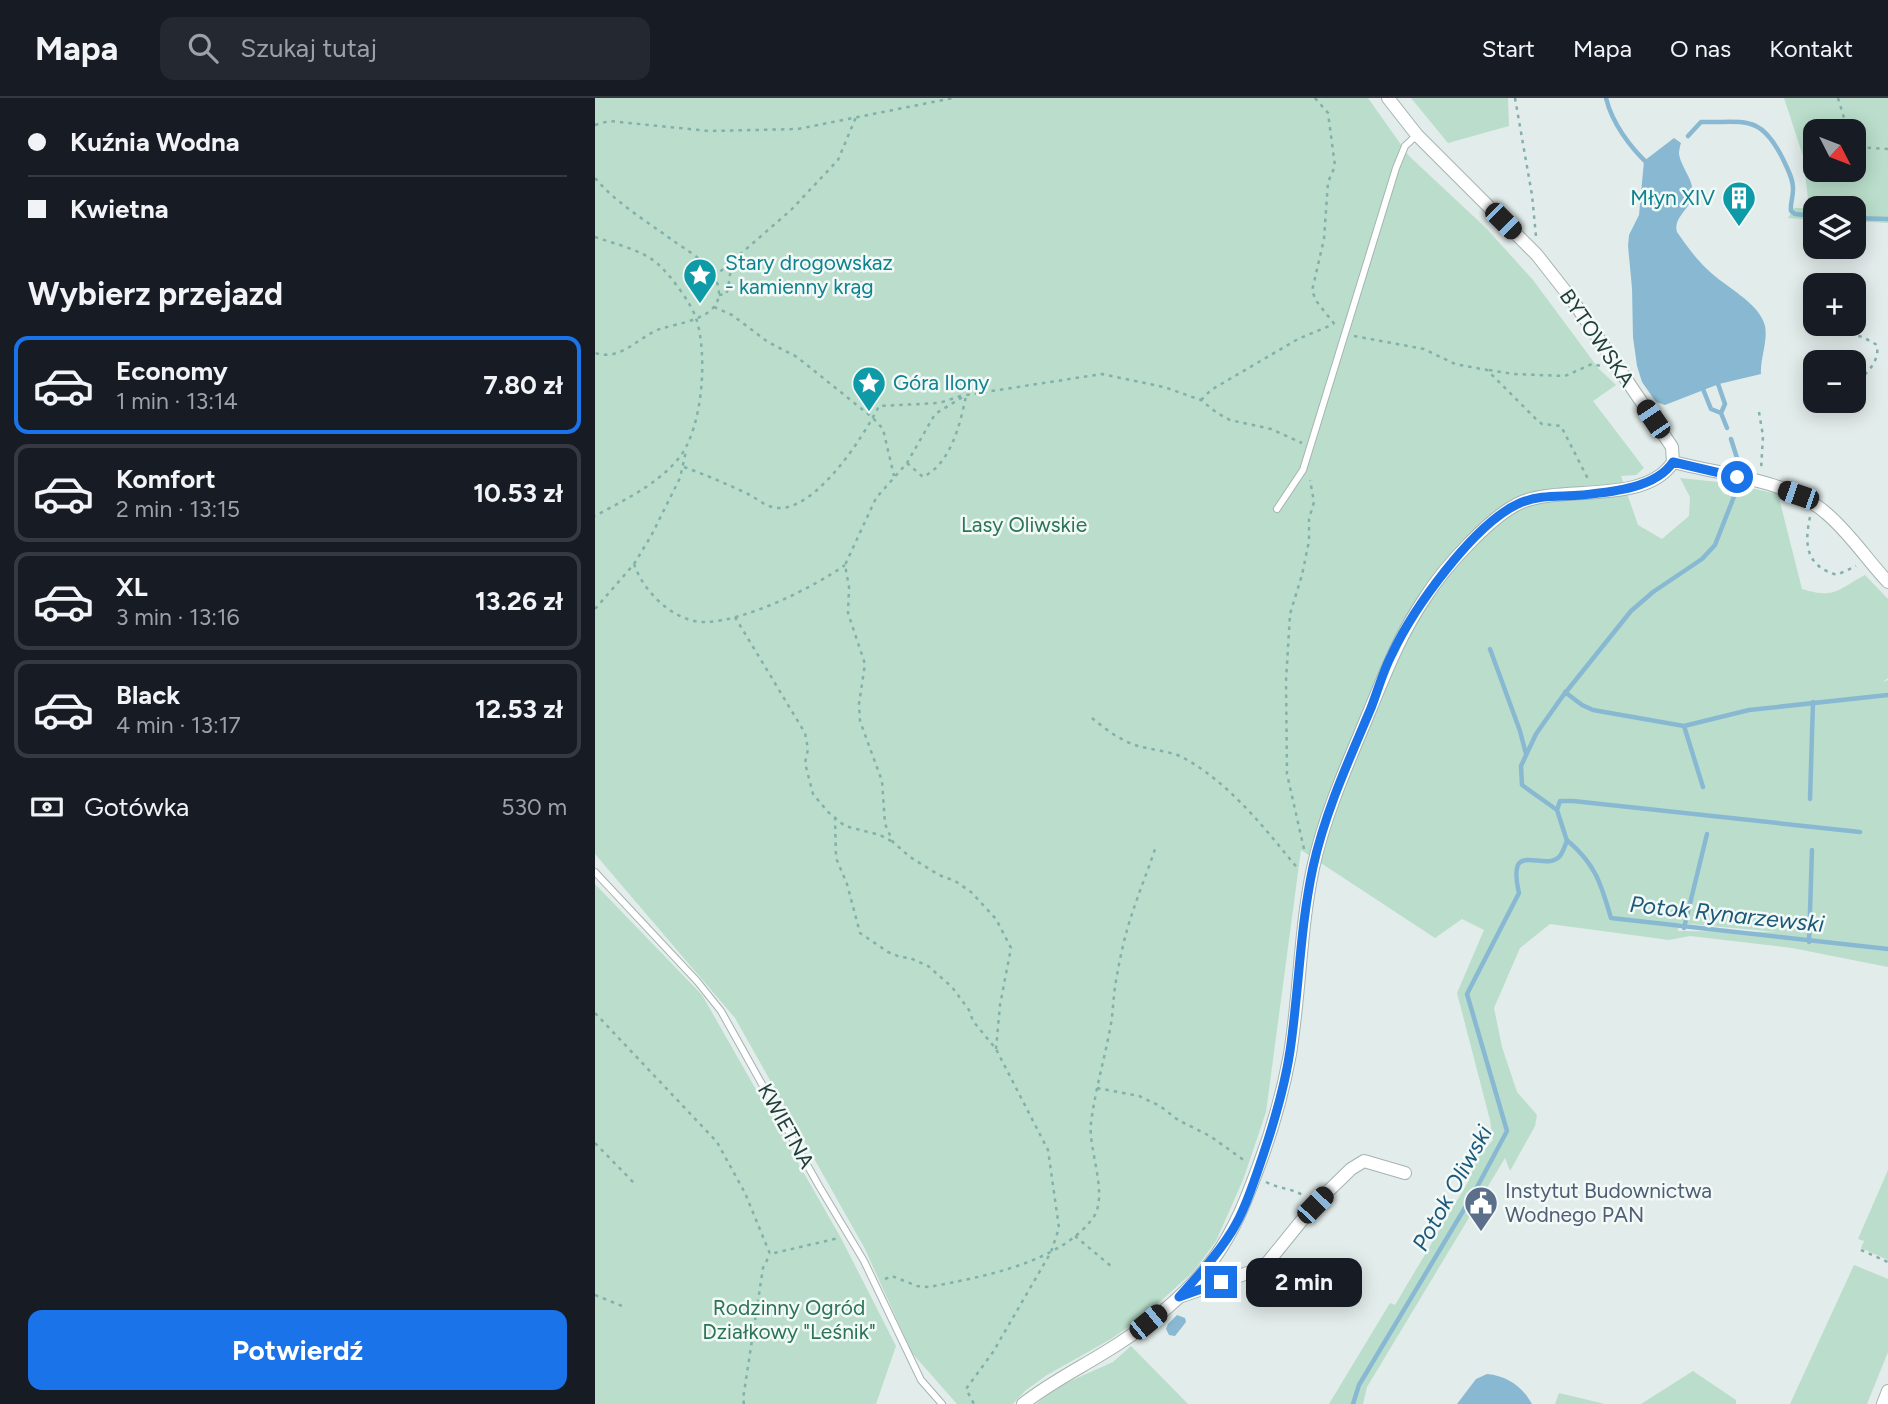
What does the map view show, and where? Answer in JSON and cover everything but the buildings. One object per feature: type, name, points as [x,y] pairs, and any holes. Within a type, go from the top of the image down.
[{"type":"street","name":"BYTOWSKA","points":[[1388,98],[1417,135],[1537,255],[1573,301],[1672,447],[1673,462]]},
{"type":"street","points":[[1023,1404],[1119,1343],[1179,1297],[1213,1259],[1233,1230],[1245,1207],[1280,1098],[1290,1051],[1310,884],[1331,807],[1392,654],[1427,594],[1450,564],[1490,524],[1517,504],[1538,496],[1631,488],[1666,473],[1673,462],[1723,474],[1756,477],[1813,503],[1839,525],[1888,582]]},
{"type":"street","points":[[1179,1297],[1256,1270],[1268,1262],[1315,1205],[1350,1169],[1364,1161],[1405,1173]]},
{"type":"street","points":[[1883,1404],[1888,1391]]},
{"type":"lane","points":[[1277,509],[1303,470],[1396,168],[1405,146],[1417,135]]},
{"type":"lane","name":"KWIETNA","points":[[595,872],[714,1000],[849,1234],[921,1380],[942,1404]]},
{"type":"path","points":[[595,125],[601,121],[609,121],[668,129],[799,129],[953,98]]},
{"type":"path","points":[[1515,98],[1537,229],[1537,255]]},
{"type":"path","points":[[1838,98],[1844,119]]},
{"type":"path","points":[[1316,99],[1328,113],[1335,166],[1328,182],[1324,239],[1312,291],[1333,324],[1345,334],[1424,349],[1455,364],[1487,370],[1565,376],[1592,364],[1608,367]]},
{"type":"path","points":[[714,277],[791,210],[838,160],[856,117]]},
{"type":"path","points":[[1866,148],[1888,149]]},
{"type":"path","points":[[595,178],[615,198],[699,259],[714,277],[719,289],[714,307],[696,318],[654,331],[628,349],[613,355],[595,353]]},
{"type":"path","points":[[595,237],[658,264],[675,284],[696,318],[704,372],[695,430],[686,448],[671,466],[643,490],[595,516]]},
{"type":"path","points":[[719,295],[726,294],[729,289],[732,260]]},
{"type":"path","points":[[714,307],[733,315],[768,342],[797,357],[873,418],[883,429],[894,476]]},
{"type":"path","points":[[1201,400],[1211,390],[1288,344],[1333,324]]},
{"type":"path","points":[[1856,336],[1877,345],[1875,363],[1866,373]]},
{"type":"path","points":[[1487,370],[1542,424],[1561,426],[1595,493]]},
{"type":"path","points":[[684,467],[770,507],[787,508],[801,502],[852,452],[879,406],[939,403],[966,395],[1102,373],[1164,387],[1201,400],[1217,413],[1230,419],[1271,429],[1311,446]]},
{"type":"path","points":[[907,463],[923,477],[934,471],[958,430],[966,395]]},
{"type":"path","points":[[634,564],[640,581],[675,614],[703,622],[735,617],[789,596],[829,576],[845,565],[876,498],[907,463],[935,414],[966,395]]},
{"type":"path","points":[[1756,477],[1763,436],[1759,412]]},
{"type":"path","points":[[595,609],[634,564],[684,467],[686,448]]},
{"type":"path","points":[[1303,470],[1313,488],[1314,502],[1309,519],[1302,575],[1290,614],[1287,638],[1286,747],[1287,774],[1301,843],[1313,867]]},
{"type":"path","points":[[1813,503],[1806,535],[1807,550],[1816,564],[1826,572],[1837,575],[1868,561]]},
{"type":"path","points":[[845,565],[849,587],[849,613],[865,664],[859,704],[860,721],[882,781],[885,824],[893,842]]},
{"type":"path","points":[[735,617],[805,733],[809,748],[805,763],[813,794],[845,826],[880,835],[893,842],[909,858],[971,892],[996,919],[1011,948],[1000,1005],[996,1049]]},
{"type":"path","points":[[1092,718],[1103,728],[1135,745],[1183,757],[1224,786],[1248,808],[1310,884]]},
{"type":"path","points":[[835,817],[836,858],[847,884],[860,933],[888,952],[928,966],[952,987],[969,1010],[973,1021],[996,1049],[1048,1150],[1059,1228],[1051,1252],[993,1352],[966,1389],[974,1404]]},
{"type":"path","points":[[879,1291],[882,1283],[892,1276],[917,1286],[929,1286],[982,1275],[1051,1252],[1075,1236],[1093,1217],[1098,1207],[1099,1185],[1090,1132],[1097,1088],[1128,929],[1155,849]]},
{"type":"path","points":[[595,1013],[717,1142],[745,1193],[771,1254]]},
{"type":"path","points":[[1097,1088],[1139,1096],[1160,1106],[1178,1120],[1210,1136],[1244,1161],[1259,1167],[1265,1181],[1277,1188],[1295,1190],[1315,1205]]},
{"type":"path","points":[[595,1143],[635,1184]]},
{"type":"path","points":[[744,1404],[763,1268],[771,1254],[849,1234]]},
{"type":"path","points":[[1075,1236],[1112,1267]]},
{"type":"path","points":[[1861,1250],[1888,1262]]},
{"type":"path","points":[[595,1295],[622,1306]]},
{"type":"green space","name":"Lasy Oliwskie","points":[[595,98],[1368,98],[1409,156],[1486,228],[1533,280],[1599,369],[1616,385],[1593,401],[1644,468],[1636,475],[1621,476],[1638,525],[1662,539],[1689,516],[1690,497],[1680,478],[1718,482],[1724,494],[1740,496],[1750,492],[1750,488],[1778,494],[1802,589],[1829,593],[1865,575],[1888,599],[1888,678],[1883,682],[1888,680],[1888,967],[1792,948],[1690,936],[1669,940],[1550,924],[1520,948],[1494,1008],[1502,1047],[1517,1092],[1537,1115],[1535,1126],[1510,1171],[1505,1158],[1367,1387],[1363,1404],[1329,1404],[1390,1303],[1395,1305],[1468,1182],[1476,1160],[1493,1140],[1457,993],[1484,930],[1462,919],[1435,938],[1301,850],[1266,1112],[1243,1180],[1216,1241],[1194,1271],[1144,1316],[1111,1339],[1047,1375],[1025,1391],[1013,1404],[957,1404],[912,1353],[865,1249],[735,1018],[595,854]],"holes":[[[1679,923],[1777,932],[1678,931]]]},
{"type":"green space","points":[[1411,98],[1508,98],[1509,126],[1448,143]]},
{"type":"green space","points":[[1784,98],[1888,98],[1888,223],[1866,222],[1866,196],[1808,196],[1806,182],[1866,182],[1866,119],[1803,119],[1803,156]]},
{"type":"green space","points":[[1794,208],[1803,208],[1803,219],[1788,218]]},
{"type":"green space","name":"Rodzinny Ogród Działkowy \"Leśnik\"","points":[[595,884],[702,995],[841,1238],[896,1346],[876,1404],[595,1404]]},
{"type":"green space","points":[[1888,1170],[1888,1260],[1861,1248],[1864,1241],[1858,1239]]},
{"type":"green space","points":[[1854,1265],[1888,1279],[1888,1352],[1867,1404],[1790,1404]]},
{"type":"green space","points":[[1131,1346],[1188,1404],[1036,1404],[1057,1387],[1113,1362]]},
{"type":"green space","points":[[1693,1371],[1736,1400],[1736,1404],[1641,1404]]},
{"type":"green space","points":[[1559,1393],[1605,1404],[1555,1404]]},
{"type":"water","points":[[1674,138],[1681,143],[1679,154],[1693,191],[1690,202],[1677,222],[1677,232],[1704,266],[1756,310],[1765,326],[1765,338],[1761,374],[1719,384],[1665,405],[1656,402],[1642,382],[1637,366],[1628,246],[1629,235],[1639,215],[1644,161]]},
{"type":"water","points":[[1177,1315],[1185,1318],[1186,1322],[1175,1336],[1169,1335],[1166,1329],[1168,1324]]},
{"type":"water","points":[[1487,1374],[1513,1383],[1524,1392],[1532,1404],[1457,1404],[1476,1379]]},
{"type":"waterway","name":"Potok Oliwski","points":[[1606,98],[1623,134],[1648,164]]},
{"type":"waterway","points":[[1688,136],[1701,122],[1740,122],[1758,127],[1775,144],[1790,174],[1793,186],[1791,211],[1803,215]]},
{"type":"waterway","points":[[1866,218],[1888,219]]},
{"type":"waterway","name":"Potok Oliwski","points":[[1717,381],[1725,404],[1721,413],[1727,428]]},
{"type":"waterway","name":"Potok Oliwski","points":[[1704,384],[1703,389],[1711,409],[1721,413]]},
{"type":"waterway","name":"Potok Oliwski","points":[[1731,439],[1737,458]]},
{"type":"waterway","name":"Potok Oliwski","points":[[1353,1404],[1359,1385],[1475,1191],[1507,1131],[1467,994],[1519,893],[1516,876],[1518,866],[1522,861],[1553,860],[1560,856],[1567,841],[1557,810],[1522,785],[1521,766],[1536,734],[1562,697],[1631,611],[1653,592],[1702,559],[1715,545],[1735,494]]},
{"type":"waterway","points":[[1490,649],[1526,754]]},
{"type":"waterway","points":[[1565,692],[1593,710],[1684,726],[1749,710],[1888,695]]},
{"type":"waterway","points":[[1810,799],[1813,702]]},
{"type":"waterway","points":[[1684,726],[1703,787]]},
{"type":"waterway","points":[[1557,810],[1560,801],[1573,801],[1860,832]]},
{"type":"waterway","points":[[1684,928],[1707,834]]},
{"type":"waterway","name":"Potok Rynarzewski","points":[[1568,841],[1591,867],[1611,918],[1888,949]]},
{"type":"waterway","points":[[1809,942],[1812,850]]},
{"type":"place","name":"Młyn XIV","points":[[1739,228]]},
{"type":"place","name":"Stary drogowskaz - kamienny krąg","points":[[700,305]]},
{"type":"place","name":"Góra Ilony","points":[[869,413]]},
{"type":"place","name":"Instytut Budownictwa Wodnego PAN","points":[[1481,1233]]},
{"type":"route","points":[[1221,1282],[1179,1297],[1213,1259],[1233,1230],[1245,1207],[1262,1160],[1283,1087],[1290,1051],[1303,932],[1319,845],[1331,807],[1392,654],[1427,594],[1450,564],[1490,524],[1517,504],[1538,496],[1581,495],[1631,488],[1666,473],[1673,462],[1737,477]]}]
